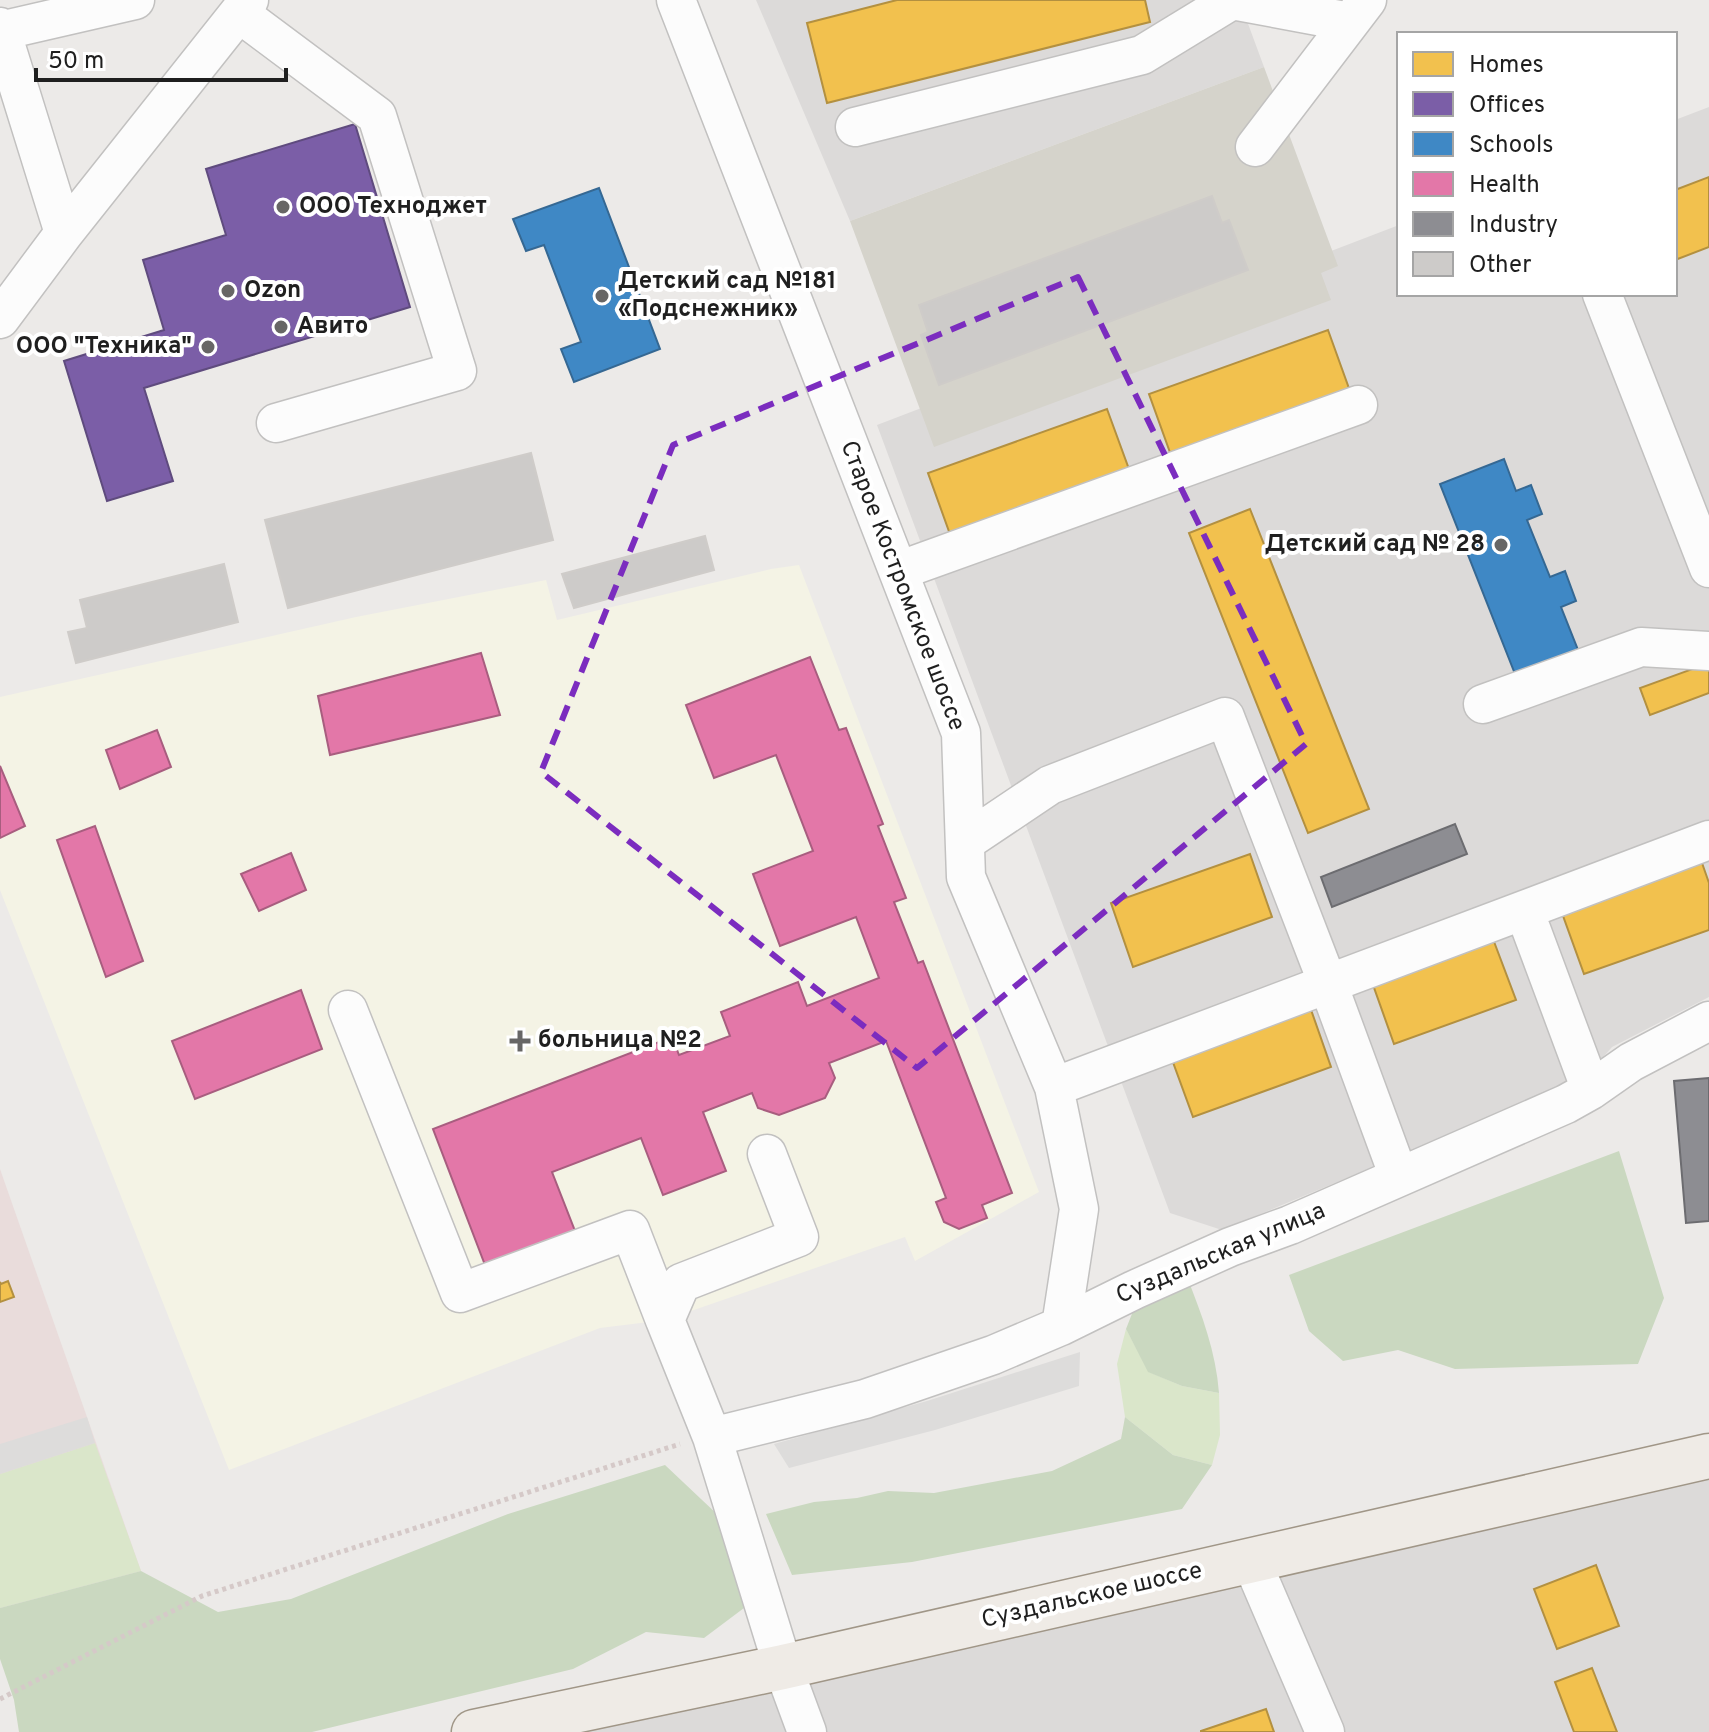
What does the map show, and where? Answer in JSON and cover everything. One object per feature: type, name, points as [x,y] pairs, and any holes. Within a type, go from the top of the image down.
[{"type":"main road","name":"Суздальское шоссе","points":[[474,1732],[783,1667],[1709,1456]]},
{"type":"street","points":[[64,233],[0,30],[135,0]]},
{"type":"street","name":"Старое Костромское шоссе","points":[[676,0],[961,733],[966,877],[1054,1087],[1079,1209],[1061,1326]]},
{"type":"street","points":[[855,127],[1142,55],[1232,0],[1358,11]]},
{"type":"street","points":[[0,319],[244,6],[377,116],[457,371],[276,423]]},
{"type":"street","points":[[1255,147],[1358,11]]},
{"type":"street","points":[[1603,296],[1709,568]]},
{"type":"street","points":[[898,571],[1358,405]]},
{"type":"street","points":[[1483,704],[1641,647],[1709,651]]},
{"type":"street","points":[[965,842],[1050,785],[1225,717],[1399,1177]]},
{"type":"street","points":[[1054,1087],[1709,840]]},
{"type":"street","points":[[1524,910],[1591,1090]]},
{"type":"street","points":[[348,1010],[460,1293],[630,1230],[712,1437],[783,1667],[807,1732]]},
{"type":"street","name":"Суздальская улица","points":[[712,1437],[865,1399],[993,1355],[1230,1247],[1290,1225],[1566,1104],[1631,1062],[1709,1021]]},
{"type":"street","points":[[665,1320],[681,1283],[799,1237],[767,1154]]},
{"type":"street","points":[[1251,1560],[1325,1732]]},
{"type":"path","points":[[0,1699],[202,1596],[664,1448],[712,1437]]},
{"type":"highlighted area","points":[[1078,277],[1306,744],[917,1068],[541,772],[673,445]]},
{"type":"shaded area","points":[[756,0],[1302,0],[1247,21],[1264,67],[850,221]]},
{"type":"shaded area","points":[[1264,67],[1338,266],[1321,273],[1331,300],[934,447],[850,221]]},
{"type":"shaded area","points":[[1709,107],[1709,997],[1612,1047],[1584,1079],[1222,1230],[1170,1213],[877,425],[1397,226],[1397,296],[1677,296],[1677,119]]},
{"type":"shaded area","name":"больница №2","points":[[799,565],[1039,1192],[915,1261],[905,1237],[665,1320],[600,1328],[229,1470],[0,890],[0,697],[356,617],[546,580],[557,620]]},
{"type":"shaded area","points":[[0,1169],[141,1571],[0,1608]]},
{"type":"shaded area","points":[[1080,1352],[1079,1386],[935,1430],[789,1468],[774,1444],[927,1401]]},
{"type":"shaded area","points":[[87,1417],[95,1443],[0,1474],[0,1444]]},
{"type":"shaded area","points":[[1709,1467],[1709,1732],[562,1732]]},
{"type":"green space","points":[[1619,1151],[1664,1298],[1638,1364],[1455,1369],[1398,1350],[1343,1361],[1309,1331],[1289,1275]]},
{"type":"green space","points":[[1187,1277],[1212,1348],[1219,1393],[1182,1386],[1148,1372],[1126,1329],[1137,1301]]},
{"type":"green space","points":[[1126,1329],[1149,1372],[1182,1386],[1219,1393],[1220,1435],[1212,1465],[1173,1455],[1125,1417],[1117,1364]]},
{"type":"green space","points":[[1125,1417],[1173,1455],[1212,1465],[1182,1509],[912,1562],[792,1575],[766,1514],[814,1502],[888,1491],[934,1493],[1052,1471],[1121,1439]]},
{"type":"green space","points":[[95,1443],[141,1571],[0,1608],[0,1474]]},
{"type":"green space","points":[[665,1465],[719,1516],[746,1582],[744,1608],[704,1638],[646,1632],[573,1669],[312,1732],[19,1732],[14,1700],[0,1659],[0,1608],[141,1571],[218,1612],[291,1599],[508,1514]]},
{"type":"building: Homes","points":[[897,0],[1145,0],[1150,22],[827,103],[807,23]]},
{"type":"building: Homes","points":[[1709,177],[1709,247],[1677,259],[1677,189]]},
{"type":"building: Homes","points":[[1328,330],[1351,394],[1172,458],[1149,394]]},
{"type":"building: Homes","points":[[1107,409],[1130,472],[951,537],[928,473]]},
{"type":"building: Homes","points":[[1250,509],[1369,809],[1308,833],[1189,533]]},
{"type":"building: Homes","points":[[1709,663],[1709,693],[1650,715],[1640,688]]},
{"type":"building: Homes","points":[[1250,854],[1272,917],[1133,967],[1111,903]]},
{"type":"building: Homes","points":[[1702,863],[1709,883],[1709,930],[1584,974],[1562,913]]},
{"type":"building: Homes","points":[[1493,939],[1516,1000],[1394,1044],[1372,982]]},
{"type":"building: Homes","points":[[1309,1004],[1331,1067],[1193,1117],[1170,1054]]},
{"type":"building: Homes","points":[[8,1281],[14,1297],[0,1302],[0,1282]]},
{"type":"building: Homes","points":[[1596,1565],[1619,1626],[1557,1649],[1534,1589]]},
{"type":"building: Homes","points":[[1592,1668],[1617,1732],[1574,1732],[1555,1682]]},
{"type":"building: Homes","points":[[1266,1709],[1274,1732],[1201,1732],[1201,1731]]},
{"type":"building: Offices","points":[[355,124],[410,307],[144,388],[173,481],[107,501],[64,361],[164,330],[143,260],[226,235],[206,169]]},
{"type":"building: Schools","name":"Детский сад №181 «Подснежник»","points":[[599,188],[660,349],[574,382],[561,349],[581,342],[544,245],[526,251],[513,219]]},
{"type":"building: Schools","name":"Детский сад № 28","points":[[1504,459],[1516,491],[1531,485],[1542,514],[1527,520],[1550,577],[1565,571],[1576,601],[1561,607],[1580,655],[1517,679],[1440,484]]},
{"type":"building: Health","points":[[481,653],[500,715],[330,755],[318,696]]},
{"type":"building: Health","name":"больница №2","points":[[810,657],[839,730],[846,728],[883,824],[878,826],[906,898],[894,902],[918,963],[923,961],[1012,1193],[982,1205],[987,1218],[959,1229],[944,1222],[936,1202],[946,1198],[886,1041],[829,1063],[835,1078],[825,1098],[779,1115],[758,1108],[752,1093],[703,1112],[726,1171],[663,1195],[641,1138],[552,1172],[575,1231],[485,1265],[433,1129],[672,1037],[679,1055],[730,1036],[721,1012],[798,982],[807,1006],[879,978],[856,917],[780,946],[753,874],[813,851],[776,755],[714,778],[686,705]]},
{"type":"building: Health","points":[[157,730],[171,767],[120,789],[106,750]]},
{"type":"building: Health","points":[[0,766],[25,826],[0,838]]},
{"type":"building: Health","points":[[95,826],[143,961],[106,977],[57,840]]},
{"type":"building: Health","points":[[291,853],[306,890],[259,911],[241,874]]},
{"type":"building: Health","points":[[301,990],[322,1049],[195,1099],[172,1041]]},
{"type":"building: Industry","points":[[1455,824],[1467,854],[1332,907],[1321,877]]},
{"type":"building: Industry","points":[[1709,1078],[1709,1221],[1686,1223],[1674,1081]]},
{"type":"building: Other","points":[[1212,196],[1222,223],[1229,220],[1248,270],[939,385],[921,335],[928,332],[919,305]]},
{"type":"building: Other","points":[[531,453],[553,540],[288,608],[265,520]]},
{"type":"building: Other","points":[[705,536],[714,570],[574,608],[562,574]]},
{"type":"building: Other","points":[[224,564],[238,622],[76,663],[68,632],[87,628],[80,600]]},
{"type":"place","name":"ООО Техноджет","points":[[283,207]]},
{"type":"place","name":"Ozon","points":[[228,291]]},
{"type":"place","name":"Детский сад №181 «Подснежник»","points":[[602,296]]},
{"type":"place","name":"Авито","points":[[281,327]]},
{"type":"place","name":"ООО \"Техника\"","points":[[208,347]]},
{"type":"place","name":"Детский сад № 28","points":[[1501,545]]},
{"type":"place","name":"больница №2","points":[[520,1041]]}]
